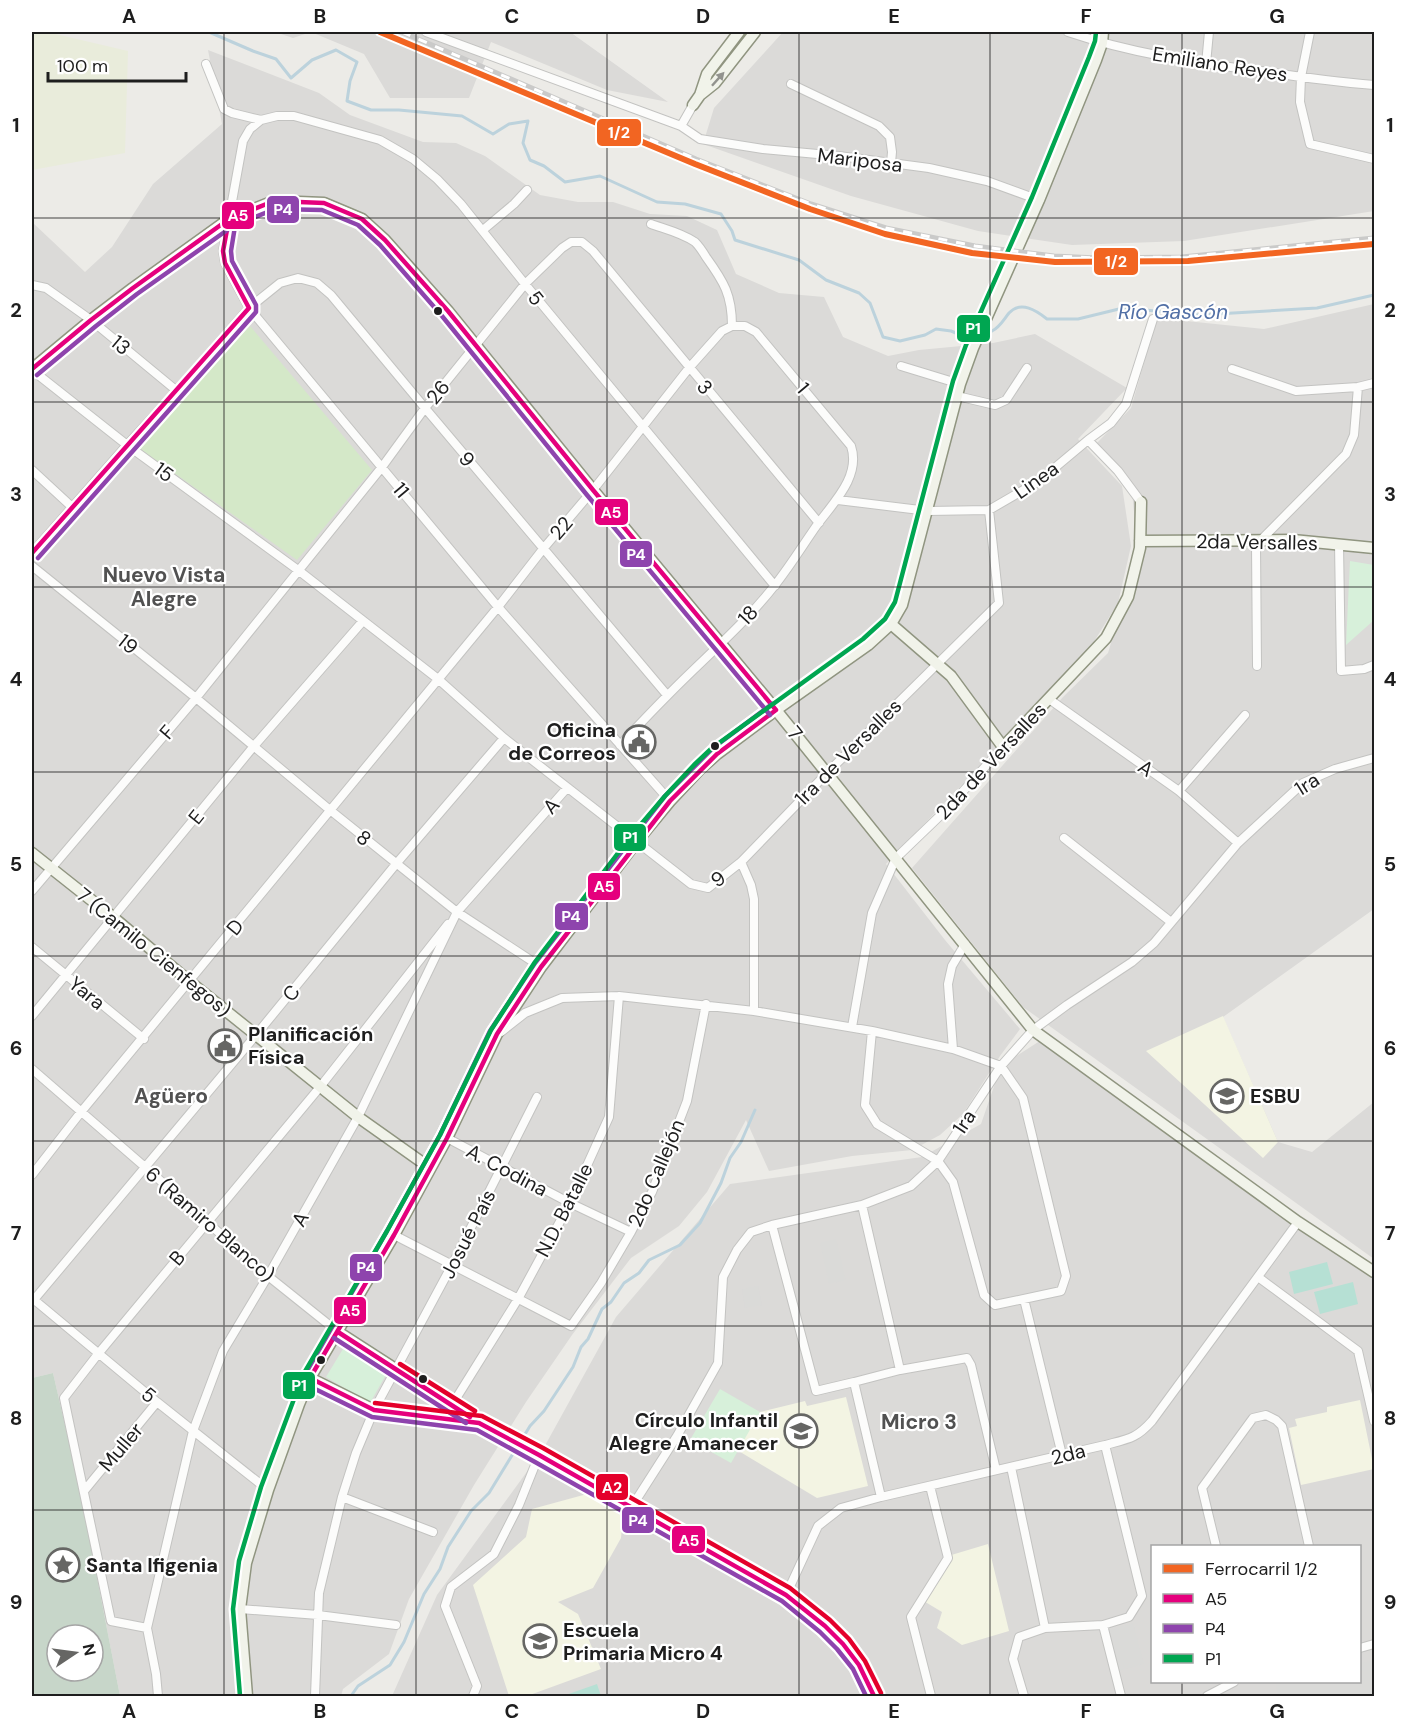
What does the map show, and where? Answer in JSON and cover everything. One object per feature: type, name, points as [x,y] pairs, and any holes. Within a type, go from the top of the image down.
[{"type":"main road","points":[[700,95],[707,74],[739,32]]},
{"type":"main road","points":[[693,105],[700,95],[715,83],[755,32]]},
{"type":"main road","points":[[247,1696],[240,1609],[246,1563],[268,1490],[310,1378],[394,1235],[447,1138],[497,1034],[541,967],[637,841],[670,801],[717,754],[868,645],[891,624],[902,605],[960,384],[985,319],[1039,200],[1096,60],[1102,37]]},
{"type":"main road","name":"7","points":[[32,369],[91,320],[229,219],[274,201],[324,203],[362,219],[385,240],[448,310],[593,490],[827,772],[1033,1030],[1298,1222],[1374,1272]]},
{"type":"main road","name":"2da de Versalles","points":[[1003,747],[1106,638],[1128,597],[1140,548],[1141,502]]},
{"type":"main road","name":"2da Versalles","points":[[1140,541],[1293,540],[1374,548]]},
{"type":"main road","points":[[891,624],[951,676],[1003,747]]},
{"type":"main road","name":"7 (Camilo Cienfegos)","points":[[32,853],[320,1087],[430,1168]]},
{"type":"main road","name":"6 (Ramiro Blanco)","points":[[338,1332],[479,1423],[786,1595],[825,1626],[843,1644],[859,1665],[874,1696]]},
{"type":"main road","points":[[310,1378],[374,1410],[479,1423]]},
{"type":"street","name":"Mariposa","points":[[426,32],[681,126],[700,139],[763,149],[929,168],[987,181],[1039,200]]},
{"type":"street","name":"Emiliano Reyes","points":[[1068,32],[1102,37],[1206,64],[1329,82],[1374,85]]},
{"type":"street","points":[[1206,64],[1209,32]]},
{"type":"street","points":[[1310,32],[1301,77],[1300,102],[1310,144],[1374,159]]},
{"type":"street","points":[[206,64],[224,109],[261,120]]},
{"type":"street","points":[[791,84],[879,126],[890,137],[891,163]]},
{"type":"street","points":[[681,126],[693,105]]},
{"type":"street","name":"5","points":[[261,120],[277,116],[294,116],[380,140],[414,159],[437,179],[483,230],[525,285],[775,586]]},
{"type":"street","name":"11","points":[[261,120],[250,129],[243,141],[223,256],[249,308],[498,608],[670,801]]},
{"type":"street","points":[[483,230],[527,190]]},
{"type":"street","points":[[651,224],[696,243],[718,274],[729,296],[732,326]]},
{"type":"street","name":"26","points":[[298,570],[382,467],[424,408],[525,285],[571,242],[582,242],[593,251]]},
{"type":"street","name":"3","points":[[593,251],[819,523]]},
{"type":"street","name":"9","points":[[32,553],[249,308],[280,283],[298,278],[317,283],[331,295],[667,695]]},
{"type":"street","name":"13","points":[[32,285],[46,288],[91,320],[177,392]]},
{"type":"street","name":"Linea","points":[[838,500],[928,511],[989,510],[1038,481],[1111,423],[1126,404],[1153,319]]},
{"type":"street","name":"22","points":[[438,679],[498,608],[689,368],[722,332],[732,326]]},
{"type":"street","name":"1","points":[[732,326],[746,326],[756,332],[851,446],[854,467]]},
{"type":"street","points":[[901,366],[960,384]]},
{"type":"street","points":[[957,396],[995,405],[1006,400],[1027,368]]},
{"type":"street","name":"15","points":[[32,369],[127,445],[298,570]]},
{"type":"street","points":[[1232,369],[1296,391],[1358,387],[1374,383]]},
{"type":"street","points":[[1257,666],[1256,545],[1346,454],[1354,435],[1358,387]]},
{"type":"street","points":[[1088,440],[1118,471],[1141,502]]},
{"type":"street","name":"18","points":[[620,745],[667,695],[722,644],[775,586],[838,500],[854,467]]},
{"type":"street","points":[[32,471],[72,507]]},
{"type":"street","name":"1ra de Versalles","points":[[741,862],[827,772],[999,603],[989,510]]},
{"type":"street","points":[[1339,544],[1341,671],[1364,669],[1374,665]]},
{"type":"street","name":"19","points":[[32,566],[196,698]]},
{"type":"street","name":"9","points":[[298,570],[438,679],[504,738],[691,884],[708,888],[741,862]]},
{"type":"street","name":"F","points":[[32,891],[196,698],[298,570]]},
{"type":"street","name":"E","points":[[32,1016],[254,747],[363,621]]},
{"type":"street","name":"D","points":[[32,1175],[81,1112],[144,1039],[438,679]]},
{"type":"street","name":"8","points":[[196,698],[456,912],[541,967]]},
{"type":"street","name":"A","points":[[1049,699],[1179,791],[1238,843]]},
{"type":"street","points":[[1179,791],[1245,715]]},
{"type":"street","name":"C","points":[[32,1300],[504,738]]},
{"type":"street","name":"2da de Versalles","points":[[852,1028],[872,913],[896,858],[946,810],[1003,747]]},
{"type":"street","name":"1ra","points":[[631,1508],[677,1436],[718,1363],[723,1277],[737,1250],[751,1233],[772,1225],[862,1206],[911,1186],[938,1161],[1001,1066],[1033,1030],[1132,962],[1154,943],[1238,843],[1303,783],[1335,769],[1374,758]]},
{"type":"street","name":"A","points":[[158,1696],[147,1628],[193,1431],[222,1351],[268,1276],[358,1117],[456,912],[567,788]]},
{"type":"street","points":[[1064,838],[1171,922]]},
{"type":"street","points":[[741,862],[751,885],[754,900],[754,1011]]},
{"type":"street","name":"B","points":[[147,1628],[111,1621],[64,1398],[320,1087],[456,912]]},
{"type":"street","points":[[953,1049],[948,984],[952,966],[965,944]]},
{"type":"street","name":"Yara","points":[[32,947],[144,1039]]},
{"type":"street","points":[[497,1034],[525,1013],[562,998],[619,996],[706,1004],[872,1031],[953,1049],[1001,1066],[1023,1098],[1066,1276],[1061,1291],[995,1305],[984,1294],[953,1182],[938,1161],[877,1124],[865,1105],[872,1031]]},
{"type":"street","name":"N.D. Batalle","points":[[452,1405],[518,1299],[570,1203],[609,1117],[619,996]]},
{"type":"street","name":"2do Callejón","points":[[518,1299],[571,1326],[601,1283],[632,1232],[652,1192],[687,1101],[706,1004]]},
{"type":"street","name":"6 (Ramiro Blanco)","points":[[32,1069],[268,1276],[338,1332]]},
{"type":"street","name":"Josué País","points":[[374,1410],[452,1265],[537,1097]]},
{"type":"street","name":"A. Codina","points":[[447,1138],[570,1203],[632,1232]]},
{"type":"street","points":[[862,1206],[900,1370]]},
{"type":"street","name":"2da","points":[[786,1595],[818,1526],[841,1509],[881,1497],[1105,1445],[1142,1432],[1298,1222]]},
{"type":"street","points":[[772,1225],[816,1391],[900,1370],[967,1358],[971,1365],[996,1470]]},
{"type":"street","points":[[394,1235],[518,1299]]},
{"type":"street","points":[[1258,1277],[1358,1351],[1374,1421]]},
{"type":"street","points":[[1024,1299],[1062,1455]]},
{"type":"street","name":"5","points":[[32,1300],[268,1490]]},
{"type":"street","points":[[854,1382],[881,1497]]},
{"type":"street","name":"Muller","points":[[84,1491],[158,1402]]},
{"type":"street","points":[[315,1696],[320,1593],[342,1497],[356,1453],[374,1410]]},
{"type":"street","points":[[1216,1545],[1202,1488],[1253,1418],[1266,1415],[1282,1426],[1309,1545]]},
{"type":"street","points":[[1024,1696],[1013,1659],[1019,1637],[1045,1628],[1103,1625],[1129,1617],[1142,1596],[1105,1445]]},
{"type":"street","points":[[473,1696],[477,1686],[445,1606],[451,1587],[494,1554],[519,1505],[539,1455]]},
{"type":"street","points":[[1011,1467],[1045,1628]]},
{"type":"street","points":[[930,1486],[948,1558],[911,1617],[931,1696]]},
{"type":"street","points":[[342,1497],[434,1532]]},
{"type":"street","points":[[240,1609],[318,1615],[396,1625]]},
{"type":"street","points":[[1103,1625],[1121,1696]]},
{"type":"street","points":[[1207,1696],[1232,1683]]},
{"type":"shaded area","points":[[32,32],[47,32],[128,51],[125,153],[32,170]]},
{"type":"shaded area","points":[[275,32],[311,32],[293,38]]},
{"type":"shaded area","points":[[311,32],[570,32],[668,102],[607,90],[491,42],[469,98],[390,98],[364,54]]},
{"type":"shaded area","points":[[783,32],[1374,32],[1374,211],[1184,241],[1072,245],[978,231],[851,196],[703,144],[714,108]]},
{"type":"shaded area","points":[[208,50],[319,93],[350,115],[423,142],[456,143],[485,156],[540,195],[578,202],[613,202],[650,214],[687,216],[717,230],[736,274],[779,293],[824,297],[843,337],[888,356],[919,350],[993,343],[1035,334],[1127,388],[1078,439],[1122,486],[1131,546],[1118,603],[1085,656],[886,864],[945,940],[1020,1029],[963,1114],[940,1135],[912,1150],[852,1156],[769,1171],[746,1120],[707,1192],[679,1226],[631,1258],[572,1335],[526,1402],[474,1485],[409,1599],[389,1654],[343,1689],[341,1696],[120,1696],[81,1495],[53,1373],[32,1378],[32,222],[85,272],[112,247],[153,184],[222,124]]},
{"type":"shaded area","points":[[1374,304],[1374,909],[1223,1017],[1278,1142],[1312,1152],[1374,1102],[1374,1259],[1023,1007],[912,868],[1063,697],[1108,653],[1138,553],[1131,481],[1095,445],[1131,408],[1157,318],[1264,329]]},
{"type":"shaded area","name":"ESBU","points":[[1223,1016],[1278,1142],[1263,1158],[1146,1051]]},
{"type":"shaded area","points":[[1046,1037],[1374,1276],[1374,1696],[392,1696],[437,1595],[542,1451],[616,1317],[730,1184],[922,1157],[981,1124],[1001,1066]]},
{"type":"shaded area","points":[[836,1239],[846,1280],[829,1284],[820,1243]]},
{"type":"shaded area","points":[[758,1286],[762,1305],[745,1308],[742,1289]]},
{"type":"shaded area","name":"Santa Ifigenia","points":[[53,1373],[81,1495],[120,1696],[32,1696],[32,1378]]},
{"type":"shaded area","name":"Círculo Infantil Alegre Amanecer","points":[[846,1397],[868,1486],[817,1498],[737,1450],[760,1412],[805,1401],[807,1406]]},
{"type":"shaded area","points":[[1360,1400],[1374,1469],[1301,1485],[1289,1428],[1297,1426],[1295,1419],[1327,1412],[1327,1407]]},
{"type":"shaded area","name":"Escuela Primaria Micro 4","points":[[587,1494],[623,1517],[621,1538],[593,1588],[558,1602],[578,1614],[601,1669],[527,1696],[509,1696],[473,1585],[526,1537],[532,1509]]},
{"type":"shaded area","points":[[988,1544],[1009,1631],[962,1645],[937,1628],[942,1612],[922,1600],[948,1556]]},
{"type":"shaded area","points":[[1133,1623],[1144,1664],[1115,1672],[1104,1631]]},
{"type":"shaded area","points":[[1374,1660],[1374,1696],[1278,1696],[1275,1683],[1361,1683],[1361,1663]]},
{"type":"green space","points":[[250,326],[372,470],[297,560],[136,446]]},
{"type":"green space","points":[[1350,561],[1374,565],[1374,620],[1346,645]]},
{"type":"green space","points":[[1327,1262],[1333,1284],[1294,1294],[1289,1272]]},
{"type":"green space","points":[[1353,1282],[1358,1304],[1320,1314],[1314,1292]]},
{"type":"green space","points":[[346,1344],[387,1373],[370,1403],[326,1377]]},
{"type":"green space","points":[[720,1389],[760,1412],[731,1463],[690,1440]]},
{"type":"green space","points":[[597,1684],[601,1696],[563,1696]]},
{"type":"waterway","name":"Río Gascón","points":[[209,32],[276,59],[291,78],[312,60],[336,50],[357,62],[350,81],[347,101],[371,110],[399,110],[462,116],[493,134],[509,124],[528,121],[523,143],[530,160],[544,166],[565,182],[600,176],[657,202],[685,204],[721,214],[735,240],[799,260],[826,280],[859,293],[870,303],[883,337],[900,341],[925,335],[936,329],[951,331],[963,336],[976,333]]},
{"type":"waterway","name":"Río Gascón","points":[[983,332],[995,329],[1009,313],[1019,307],[1034,310],[1047,319],[1078,319],[1123,308],[1199,315],[1317,308],[1374,295]]},
{"type":"waterway","points":[[351,1696],[358,1686],[390,1665],[404,1642],[424,1594],[440,1569],[448,1547],[471,1511],[489,1493],[530,1426],[544,1411],[573,1367],[602,1309],[611,1302],[624,1283],[639,1273],[649,1260],[680,1245],[700,1223],[755,1110]]},
{"type":"railway","points":[[402,32],[696,159],[811,204],[886,228],[975,246],[1054,256],[1098,258],[1182,257],[1374,238]]},
{"type":"rail line","name":"1/2","points":[[380,32],[695,164],[810,209],[885,234],[972,253],[1055,262],[1188,261],[1374,244]]},
{"type":"transit line","name":"P1","points":[[240,1696],[233,1609],[239,1561],[261,1487],[303,1375],[440,1135],[491,1030],[535,962],[631,836],[665,796],[712,748],[863,639],[885,619],[895,602],[953,381],[966,345],[1032,197],[1089,57],[1096,32]]},
{"type":"transit line","name":"A5","points":[[32,369],[133,288],[229,219],[274,201],[324,203],[362,219],[385,240],[448,311],[776,710]]},
{"type":"transit line","name":"P4","points":[[37,375],[137,294],[233,226],[275,209],[322,210],[358,225],[380,245],[442,316],[770,715]]},
{"type":"transit line","name":"A5","points":[[32,553],[249,308],[225,263],[223,251],[229,219]]},
{"type":"transit line","name":"P4","points":[[38,558],[256,312],[256,305],[232,261],[231,251],[236,220]]},
{"type":"transit line","name":"P4","points":[[772,704],[713,748],[665,796],[535,963],[490,1031],[440,1135],[303,1378],[307,1385],[372,1417],[477,1430],[782,1601],[837,1649],[853,1669],[866,1696]]},
{"type":"transit line","name":"A5","points":[[776,710],[717,754],[670,801],[541,967],[497,1034],[447,1138],[394,1235],[310,1378],[374,1410],[479,1423],[539,1455],[786,1595],[825,1626],[843,1644],[859,1665],[874,1696]]},
{"type":"transit line","name":"A5","points":[[338,1332],[470,1417]]},
{"type":"transit line","name":"P4","points":[[334,1338],[466,1423]]},
{"type":"transit line","name":"A2","points":[[400,1364],[475,1411]]},
{"type":"transit line","name":"A2","points":[[375,1403],[482,1416],[543,1448],[790,1588],[830,1620],[849,1639],[865,1661],[881,1693]]},
{"type":"place","name":"Oficina de Correos","points":[[639,742]]},
{"type":"place","name":"Planificación Física","points":[[225,1046]]},
{"type":"place","name":"ESBU","points":[[1227,1096]]},
{"type":"place","name":"Círculo Infantil Alegre Amanecer","points":[[801,1431]]},
{"type":"place","name":"Santa Ifigenia","points":[[63,1565]]},
{"type":"place","name":"Escuela Primaria Micro 4","points":[[540,1641]]},
{"type":"district","name":"Nuevo Vista Alegre","points":[[164,587]]},
{"type":"district","name":"Agüero","points":[[171,1096]]},
{"type":"district","name":"Micro 3","points":[[919,1422]]}]
